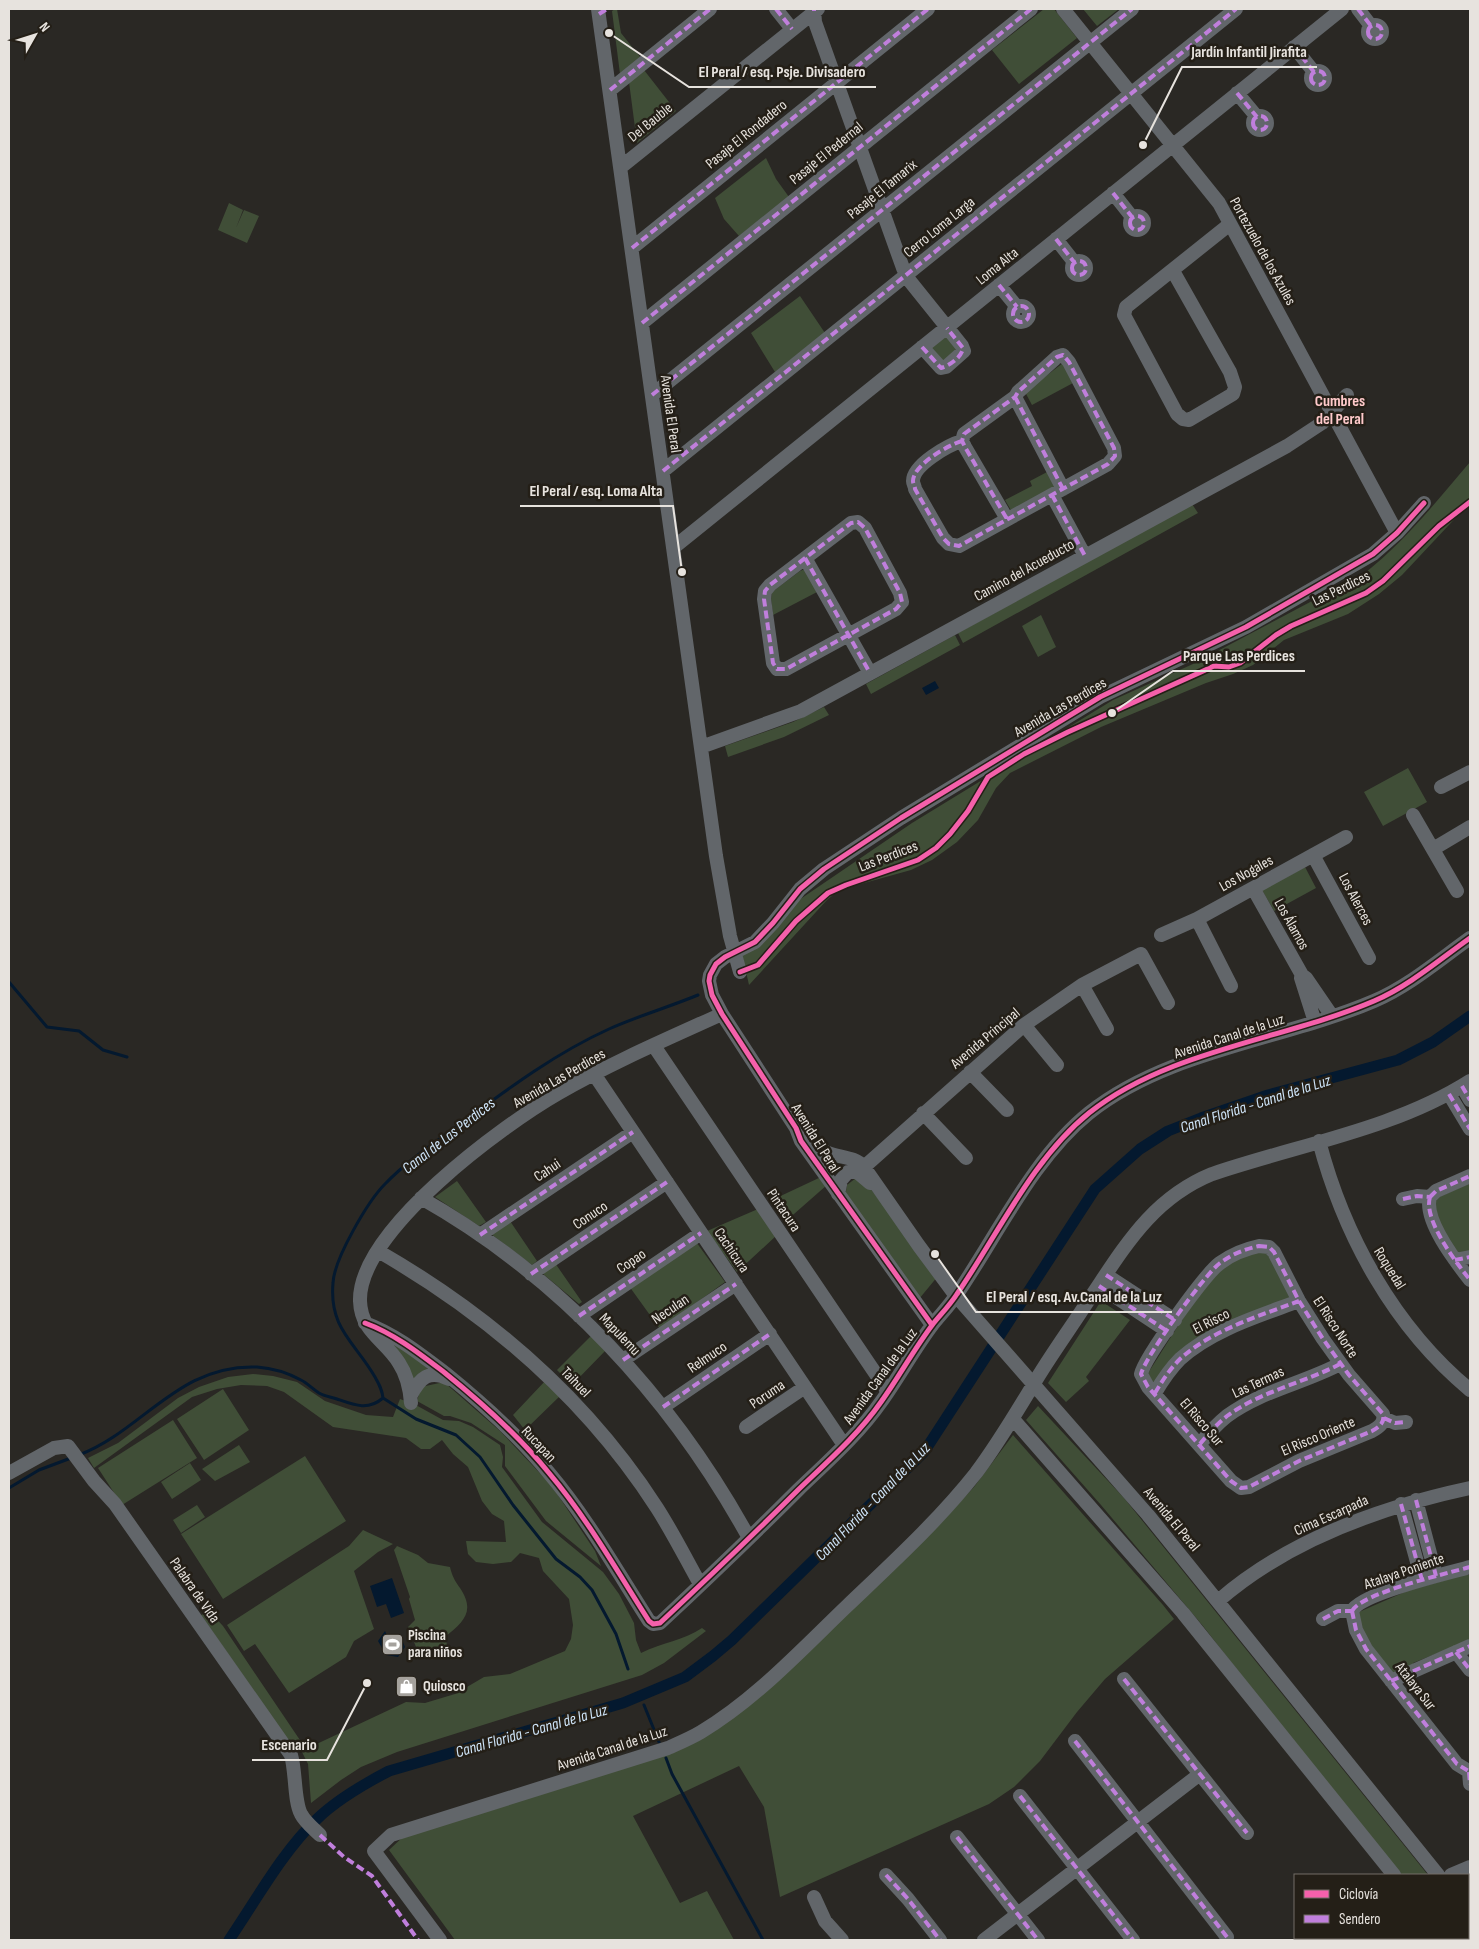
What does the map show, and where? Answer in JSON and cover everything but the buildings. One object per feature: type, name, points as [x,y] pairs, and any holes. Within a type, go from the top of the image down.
[{"type":"street","points":[[610,90],[710,9]]},
{"type":"street","points":[[776,9],[792,29]]},
{"type":"street","name":"Pasaje El Rondadero","points":[[632,248],[928,9]]},
{"type":"street","name":"Pasaje El Pedernal","points":[[642,323],[1031,9]]},
{"type":"street","name":"Portezuelo de los Azules","points":[[1063,9],[1213,195],[1333,412],[1397,533]]},
{"type":"street","name":"Pasaje El Tamarix","points":[[652,395],[1132,9]]},
{"type":"street","name":"Cerro Loma Larga","points":[[663,471],[1236,9]]},
{"type":"street","name":"Loma Alta","points":[[673,548],[1342,9]]},
{"type":"street","points":[[1358,9],[1371,26]]},
{"type":"street","points":[[815,10],[815,22],[906,274],[963,348],[961,355],[946,367],[941,368],[922,347]]},
{"type":"street","name":"Del Bauble","points":[[620,167],[815,10]]},
{"type":"street","name":"Avenida El Peral","points":[[601,11],[620,167],[730,955],[740,972]]},
{"type":"street","points":[[1294,47],[1314,72]]},
{"type":"street","points":[[1238,93],[1257,117]]},
{"type":"street","points":[[1113,193],[1132,217]]},
{"type":"street","points":[[1173,271],[1230,372],[1235,387],[1233,394],[1189,420],[1177,414],[1124,315],[1126,307],[1230,224]]},
{"type":"street","points":[[1056,239],[1074,262],[1082,261],[1085,264],[1086,269],[1083,274]]},
{"type":"street","points":[[999,285],[1017,307]]},
{"type":"street","points":[[962,441],[934,454],[915,473],[913,481],[915,489],[940,534],[949,544],[959,546],[1108,464],[1115,456],[1114,448],[1064,355],[1057,357],[1018,392],[1015,397],[964,434],[962,441],[1007,519]]},
{"type":"street","name":"Camino del Acueducto","points":[[702,747],[801,711],[870,674],[1287,446],[1307,434],[1333,412],[1347,395]]},
{"type":"street","points":[[1015,397],[1085,556]]},
{"type":"street","name":"Avenida Las Perdices","points":[[730,955],[755,942],[800,889],[824,869],[901,818],[1100,697],[1246,627],[1373,554],[1397,533],[1424,503]]},
{"type":"street","points":[[858,522],[865,528],[900,593],[902,602],[896,609],[786,670],[777,669],[773,663],[764,599],[765,591],[805,558],[851,523],[858,522]]},
{"type":"street","points":[[805,558],[870,674]]},
{"type":"street","points":[[1440,787],[1470,772]]},
{"type":"street","points":[[1413,815],[1457,891]]},
{"type":"street","points":[[1432,849],[1470,827]]},
{"type":"street","name":"Los Nogales","points":[[1161,935],[1197,919],[1346,837]]},
{"type":"street","name":"Los Alerces","points":[[1314,855],[1369,958]]},
{"type":"street","name":"Los Álamos","points":[[1253,888],[1302,975],[1332,1016]]},
{"type":"street","points":[[1197,919],[1231,986]]},
{"type":"street","name":"Avenida Canal de la Luz","points":[[654,1624],[660,1622],[700,1584],[863,1425],[888,1392],[932,1325],[956,1296],[1008,1214],[1052,1151],[1092,1111],[1120,1093],[1174,1066],[1372,1002],[1397,989],[1470,938]]},
{"type":"street","name":"Avenida Principal","points":[[864,1167],[1024,1025],[1082,985],[1141,954],[1168,1003]]},
{"type":"street","name":"Avenida El Peral","points":[[730,955],[716,964],[709,981],[712,995],[722,1014],[796,1128],[801,1141],[932,1325]]},
{"type":"street","name":"Los Álamos","points":[[1302,975],[1302,981],[1315,1022]]},
{"type":"street","points":[[1082,985],[1107,1028]]},
{"type":"street","name":"Avenida Las Perdices","points":[[364,1323],[360,1292],[378,1251],[397,1224],[420,1198],[452,1170],[511,1124],[558,1094],[594,1074],[722,1014]]},
{"type":"street","points":[[1024,1025],[1057,1065]]},
{"type":"street","name":"Pintacura","points":[[654,1046],[888,1392]]},
{"type":"street","points":[[970,1072],[1007,1110]]},
{"type":"street","name":"Cachicura","points":[[594,1074],[844,1445]]},
{"type":"street","points":[[1466,1084],[1470,1100]]},
{"type":"street","name":"Avenida Canal de la Luz","points":[[440,1940],[374,1851],[391,1836],[668,1748],[700,1733],[723,1718],[785,1666],[940,1515],[976,1472],[1013,1419],[1102,1280],[1144,1221],[1166,1200],[1181,1189],[1212,1174],[1406,1114],[1466,1084]]},
{"type":"street","points":[[1449,1094],[1470,1129]]},
{"type":"street","points":[[923,1113],[966,1158]]},
{"type":"street","name":"Avenida El Peral","points":[[796,1128],[827,1152],[860,1162],[956,1296],[1132,1496],[1218,1600],[1437,1874]]},
{"type":"street","name":"Cahui","points":[[480,1235],[633,1132]]},
{"type":"street","name":"Roquedal","points":[[1319,1141],[1331,1182],[1348,1224],[1377,1280],[1398,1311],[1430,1351],[1470,1390]]},
{"type":"street","name":"Avenida El Peral","points":[[838,1194],[841,1180],[846,1173],[851,1171],[857,1172],[870,1184],[877,1186]]},
{"type":"street","points":[[1470,1176],[1436,1191],[1430,1197],[1428,1207],[1440,1235],[1470,1280]]},
{"type":"street","name":"Conuco","points":[[531,1274],[667,1182]]},
{"type":"street","points":[[1403,1199],[1417,1196],[1430,1197]]},
{"type":"street","name":"Mapulemu","points":[[420,1198],[480,1235],[531,1274],[579,1316],[623,1360],[663,1407],[718,1485],[748,1538]]},
{"type":"street","name":"Copao","points":[[579,1316],[701,1233]]},
{"type":"street","name":"El Risco Norte","points":[[1171,1326],[1206,1276],[1220,1263],[1233,1255],[1254,1247],[1270,1247],[1276,1254],[1299,1301],[1340,1364],[1383,1414],[1384,1418]]},
{"type":"street","name":"Taihuel","points":[[378,1251],[423,1277],[480,1316],[521,1350],[563,1390],[604,1437],[640,1483],[670,1528],[700,1584]]},
{"type":"street","points":[[1455,1260],[1470,1257]]},
{"type":"street","points":[[1102,1280],[1171,1326]]},
{"type":"street","name":"Neculan","points":[[623,1360],[736,1284]]},
{"type":"street","name":"El Risco","points":[[1155,1393],[1176,1363],[1200,1345],[1243,1323],[1299,1301]]},
{"type":"street","points":[[364,1323],[400,1364],[407,1379],[411,1399],[421,1380],[431,1375],[439,1374],[454,1381]]},
{"type":"street","name":"Rucapan","points":[[364,1323],[388,1332],[424,1357],[500,1421],[549,1472],[591,1530],[649,1621],[654,1624]]},
{"type":"street","name":"El Risco Sur","points":[[1171,1326],[1144,1366],[1141,1374],[1143,1381],[1233,1484],[1241,1488]]},
{"type":"street","name":"Relmuco","points":[[663,1407],[770,1334]]},
{"type":"street","name":"Las Termas","points":[[1200,1444],[1222,1421],[1240,1408],[1340,1364]]},
{"type":"street","name":"Poruma","points":[[746,1427],[805,1387]]},
{"type":"street","points":[[1384,1418],[1395,1423],[1406,1422]]},
{"type":"street","name":"El Risco Oriente","points":[[1241,1488],[1249,1487],[1293,1464],[1372,1431],[1381,1424],[1384,1418]]},
{"type":"street","points":[[1013,1419],[1183,1613],[1393,1874]]},
{"type":"street","name":"Palabra de Vida","points":[[9,1473],[54,1448],[68,1446],[94,1481],[115,1504],[291,1755],[295,1770],[298,1808],[304,1819],[320,1835]]},
{"type":"street","name":"Cima Escarpada","points":[[1218,1600],[1251,1575],[1298,1548],[1357,1520],[1416,1500],[1470,1488]]},
{"type":"street","points":[[1416,1500],[1436,1576]]},
{"type":"street","points":[[1402,1504],[1422,1580]]},
{"type":"street","name":"Atalaya Poniente","points":[[1323,1619],[1338,1611],[1352,1611],[1358,1604],[1400,1587],[1470,1567]]},
{"type":"street","name":"Atalaya Sur","points":[[1352,1611],[1354,1623],[1362,1643],[1457,1764],[1470,1776]]},
{"type":"street","points":[[1391,1681],[1470,1646]]},
{"type":"street","points":[[1456,1652],[1470,1670]]},
{"type":"street","points":[[1124,1679],[1247,1833]]},
{"type":"street","points":[[1075,1740],[1227,1937]]},
{"type":"street","points":[[984,1940],[1200,1774]]},
{"type":"street","points":[[1020,1796],[1133,1940]]},
{"type":"street","points":[[957,1837],[1038,1940]]},
{"type":"street","points":[[1453,1874],[1470,1867]]},
{"type":"street","points":[[886,1875],[908,1899],[940,1940]]},
{"type":"street","points":[[814,1898],[825,1921],[842,1940]]},
{"type":"green space","points":[[617,9],[621,33],[641,58],[620,74],[612,11]]},
{"type":"green space","points":[[1044,9],[1054,9],[1077,38],[1019,84],[992,50]]},
{"type":"green space","points":[[1083,9],[1119,9],[1097,26]]},
{"type":"green space","points":[[644,70],[676,111],[637,143],[629,82]]},
{"type":"green space","points":[[766,158],[776,179],[789,197],[739,236],[724,219],[715,198]]},
{"type":"green space","points":[[229,203],[243,210],[236,228],[244,210],[259,216],[247,243],[218,230]]},
{"type":"green space","points":[[800,296],[825,333],[775,372],[751,333]]},
{"type":"green space","points":[[948,334],[961,350],[940,366],[927,350]]},
{"type":"green space","points":[[1063,363],[1073,383],[1032,405],[1025,392]]},
{"type":"green space","points":[[1470,462],[1470,506],[1463,510],[1402,575],[1379,594],[1348,614],[1284,640],[1253,665],[1101,727],[1010,773],[996,788],[978,820],[957,842],[932,860],[911,870],[839,890],[827,900],[749,985],[742,954],[799,900],[912,823],[1113,700],[1193,664],[1365,573],[1394,548]]},
{"type":"green space","points":[[1049,471],[1057,487],[1012,512],[1005,500],[1032,486],[1030,481]]},
{"type":"green space","points":[[1192,504],[1198,513],[963,643],[958,633]]},
{"type":"green space","points":[[805,569],[819,591],[773,615],[772,592]]},
{"type":"green space","points":[[1041,615],[1056,647],[1038,657],[1022,626]]},
{"type":"green space","points":[[955,635],[960,645],[871,694],[866,684]]},
{"type":"green space","points":[[824,707],[829,715],[784,737],[728,757],[725,746],[793,722]]},
{"type":"green space","points":[[1408,768],[1427,802],[1383,826],[1364,792]]},
{"type":"green space","points":[[1305,867],[1316,888],[1274,911],[1262,890]]},
{"type":"green space","points":[[821,1177],[827,1185],[786,1221],[772,1200]]},
{"type":"green space","points":[[856,1178],[870,1188],[938,1276],[919,1299],[845,1197],[847,1185]]},
{"type":"green space","points":[[457,1181],[486,1222],[479,1226],[435,1197]]},
{"type":"green space","points":[[1470,1183],[1470,1252],[1459,1253],[1442,1229],[1435,1202],[1439,1197]]},
{"type":"green space","points":[[758,1209],[777,1235],[737,1272],[707,1231]]},
{"type":"green space","points":[[510,1221],[537,1261],[532,1265],[491,1234]]},
{"type":"green space","points":[[694,1239],[725,1282],[660,1329],[629,1286]]},
{"type":"green space","points":[[1260,1252],[1266,1253],[1270,1257],[1291,1298],[1231,1323],[1153,1383],[1148,1374],[1150,1370],[1205,1288],[1229,1264]]},
{"type":"green space","points":[[555,1263],[582,1302],[579,1304],[542,1273]]},
{"type":"green space","points":[[1101,1301],[1130,1320],[1086,1377],[1089,1381],[1066,1402],[1048,1383]]},
{"type":"green space","points":[[388,1335],[428,1369],[413,1380],[394,1351]]},
{"type":"green space","points":[[591,1336],[606,1350],[572,1385],[557,1370]]},
{"type":"green space","points":[[253,1374],[273,1376],[297,1382],[325,1401],[366,1415],[393,1417],[400,1399],[414,1404],[443,1420],[459,1421],[473,1427],[500,1445],[503,1457],[502,1467],[542,1522],[603,1572],[619,1594],[634,1623],[636,1640],[641,1653],[688,1636],[702,1628],[706,1631],[664,1663],[642,1675],[397,1752],[361,1767],[311,1803],[308,1764],[302,1752],[306,1749],[406,1702],[425,1703],[455,1694],[484,1677],[510,1674],[565,1651],[571,1639],[573,1625],[569,1599],[543,1571],[539,1558],[520,1553],[511,1562],[493,1564],[476,1562],[468,1554],[466,1541],[506,1542],[504,1521],[492,1514],[482,1501],[468,1467],[453,1454],[442,1440],[430,1449],[421,1449],[406,1438],[333,1427],[284,1392],[267,1386],[241,1385],[217,1389],[192,1397],[94,1468],[88,1458],[118,1443],[178,1398],[199,1387],[228,1377]]},
{"type":"green space","points":[[546,1380],[561,1395],[525,1430],[513,1415]]},
{"type":"green space","points":[[444,1382],[500,1431],[552,1486],[595,1551],[601,1566],[546,1521],[505,1466],[505,1445],[471,1423],[450,1416],[444,1416],[417,1401],[421,1387]]},
{"type":"green space","points":[[223,1389],[249,1430],[204,1460],[177,1419]]},
{"type":"green space","points":[[1038,1406],[1124,1498],[1427,1874],[1401,1874],[1301,1752],[1203,1626],[1026,1420]]},
{"type":"green space","points":[[173,1420],[197,1458],[122,1505],[98,1468]]},
{"type":"green space","points":[[1013,1435],[1174,1619],[1105,1679],[1040,1761],[1014,1787],[989,1804],[780,1897],[764,1807],[739,1766],[633,1816],[680,1903],[707,1891],[734,1940],[455,1940],[389,1850],[405,1835],[702,1737],[936,1528],[974,1487]]},
{"type":"green space","points":[[239,1445],[250,1462],[215,1481],[202,1469]]},
{"type":"green space","points":[[305,1456],[346,1521],[223,1599],[181,1534]]},
{"type":"green space","points":[[190,1463],[201,1480],[172,1499],[161,1482]]},
{"type":"green space","points":[[197,1505],[205,1517],[181,1533],[173,1520]]},
{"type":"green space","points":[[363,1530],[393,1544],[378,1552],[354,1571],[374,1629],[354,1641],[346,1657],[289,1693],[255,1644],[244,1651],[227,1625],[349,1546]]},
{"type":"green space","points":[[397,1546],[418,1555],[428,1563],[450,1567],[454,1578],[465,1596],[467,1604],[467,1610],[462,1621],[445,1637],[447,1645],[420,1657],[408,1627],[415,1620],[410,1597],[394,1550]]},
{"type":"green space","points":[[1463,1575],[1470,1575],[1470,1640],[1413,1663],[1414,1667],[1393,1674],[1365,1635],[1361,1627],[1359,1612],[1407,1591]]},
{"type":"green space","points":[[210,1612],[223,1626],[306,1749],[292,1746],[201,1615]]},
{"type":"water","points":[[935,681],[939,688],[926,695],[922,688]]},
{"type":"water","points":[[392,1578],[404,1613],[391,1618],[386,1604],[377,1607],[370,1586]]},
{"type":"water","name":"Piscina para niños","points":[[385,1631],[390,1642],[401,1637],[405,1647],[398,1657],[386,1655],[378,1641]]},
{"type":"waterway","points":[[9,982],[47,1027],[79,1031],[103,1050],[127,1057]]},
{"type":"waterway","name":"Canal de Las Perdices","points":[[79,1455],[102,1444],[183,1387],[205,1376],[229,1369],[257,1367],[279,1371],[301,1380],[321,1394],[355,1405],[366,1406],[383,1398],[375,1377],[339,1324],[333,1299],[333,1283],[339,1260],[361,1216],[378,1192],[394,1175],[422,1152],[515,1084],[552,1060],[589,1038],[609,1029],[698,995]]},
{"type":"waterway","name":"Canal Florida - Canal de la Luz","points":[[229,1940],[292,1846],[332,1806],[360,1787],[389,1771],[623,1703],[685,1677],[732,1640],[924,1452],[1095,1189],[1140,1149],[1168,1131],[1201,1118],[1268,1095],[1398,1060],[1433,1042],[1470,1016]]},
{"type":"waterway","points":[[383,1398],[416,1419],[456,1435],[480,1457],[513,1505],[556,1559],[580,1577],[592,1590],[616,1634],[628,1669]]},
{"type":"waterway","name":"Canal de Las Perdices","points":[[9,1488],[39,1470],[71,1458]]},
{"type":"waterway","points":[[644,1705],[659,1742]]},
{"type":"waterway","points":[[666,1758],[672,1774],[763,1940]]},
{"type":"marked path","points":[[599,14],[607,9]]},
{"type":"marked path","points":[[610,90],[710,9]]},
{"type":"marked path","points":[[776,9],[792,29]]},
{"type":"marked path","points":[[632,248],[928,9]]},
{"type":"marked path","points":[[642,323],[1031,9]]},
{"type":"marked path","points":[[652,395],[1132,9]]},
{"type":"marked path","points":[[663,471],[1236,9]]},
{"type":"marked path","points":[[1358,9],[1371,26]]},
{"type":"marked path","points":[[1375,25],[1380,27],[1382,32],[1380,37],[1375,39],[1370,37],[1368,32],[1370,27],[1375,25]]},
{"type":"marked path","points":[[1294,47],[1314,72]]},
{"type":"marked path","points":[[1318,71],[1323,73],[1325,78],[1323,83],[1318,85],[1313,83],[1311,78],[1313,73],[1318,71]]},
{"type":"marked path","points":[[1237,93],[1257,117]]},
{"type":"marked path","points":[[1260,116],[1265,118],[1267,123],[1265,128],[1260,130],[1255,128],[1253,123],[1255,118],[1260,116]]},
{"type":"marked path","points":[[1113,193],[1132,217]]},
{"type":"marked path","points":[[1134,216],[1140,216],[1144,223],[1140,230],[1134,230],[1130,226],[1130,220],[1134,216]]},
{"type":"marked path","points":[[1056,239],[1074,262]]},
{"type":"marked path","points":[[1076,261],[1082,261],[1086,268],[1082,275],[1076,275],[1072,271],[1072,265],[1076,261]]},
{"type":"marked path","points":[[999,285],[1017,307]]},
{"type":"marked path","points":[[1021,306],[1029,314],[1021,322],[1013,314],[1021,306]]},
{"type":"marked path","points":[[922,347],[941,368],[955,361],[963,348],[947,328]]},
{"type":"marked path","points":[[962,441],[940,451],[925,462],[915,475],[913,481],[915,489],[943,538],[949,544],[959,546],[1108,464],[1115,456],[1114,448],[1069,362],[1063,355],[1057,357],[1018,392],[1015,397],[964,434],[962,441],[965,447],[1007,519]]},
{"type":"marked path","points":[[1015,397],[1063,489]]},
{"type":"marked path","points":[[1052,495],[1085,556]]},
{"type":"marked path","points":[[858,522],[865,528],[900,593],[902,602],[896,609],[786,669],[777,669],[773,663],[764,599],[765,591],[770,585],[851,523],[858,522]]},
{"type":"marked path","points":[[805,558],[870,673]]},
{"type":"marked path","points":[[1462,1086],[1470,1100]]},
{"type":"marked path","points":[[1449,1094],[1470,1129]]},
{"type":"marked path","points":[[480,1235],[633,1132]]},
{"type":"marked path","points":[[1430,1197],[1436,1191],[1470,1176]]},
{"type":"marked path","points":[[531,1274],[667,1182]]},
{"type":"marked path","points":[[1403,1199],[1417,1196],[1430,1197]]},
{"type":"marked path","points":[[1430,1197],[1431,1217],[1436,1229],[1449,1252],[1470,1280]]},
{"type":"marked path","points":[[579,1316],[701,1233]]},
{"type":"marked path","points":[[1259,1246],[1269,1247],[1274,1252],[1299,1301],[1323,1339],[1349,1375],[1383,1414],[1383,1420],[1372,1431],[1299,1461],[1249,1487],[1241,1488],[1231,1481],[1148,1387],[1141,1374],[1164,1334],[1189,1298],[1212,1270],[1234,1254],[1259,1246]]},
{"type":"marked path","points":[[1455,1260],[1470,1257]]},
{"type":"marked path","points":[[1106,1275],[1175,1320]]},
{"type":"marked path","points":[[623,1360],[736,1284]]},
{"type":"marked path","points":[[1099,1286],[1167,1331]]},
{"type":"marked path","points":[[1155,1393],[1166,1375],[1180,1359],[1206,1340],[1252,1318],[1299,1301]]},
{"type":"marked path","points":[[663,1407],[770,1334]]},
{"type":"marked path","points":[[1200,1444],[1220,1422],[1240,1407],[1340,1364]]},
{"type":"marked path","points":[[1384,1418],[1395,1423],[1406,1422]]},
{"type":"marked path","points":[[1416,1500],[1436,1576]]},
{"type":"marked path","points":[[1401,1504],[1422,1580]]},
{"type":"marked path","points":[[1352,1611],[1371,1597],[1470,1567]]},
{"type":"marked path","points":[[1323,1619],[1338,1611],[1352,1611]]},
{"type":"marked path","points":[[1352,1611],[1356,1630],[1366,1649],[1457,1764],[1470,1772]]},
{"type":"marked path","points":[[1391,1681],[1470,1646]]},
{"type":"marked path","points":[[1456,1652],[1470,1670]]},
{"type":"marked path","points":[[1124,1679],[1247,1833]]},
{"type":"marked path","points":[[1075,1741],[1227,1937]]},
{"type":"marked path","points":[[1469,1772],[1470,1784]]},
{"type":"marked path","points":[[1020,1796],[1133,1940]]},
{"type":"marked path","points":[[320,1835],[344,1857],[372,1876],[418,1940]]},
{"type":"marked path","points":[[957,1837],[1038,1940]]},
{"type":"marked path","points":[[886,1875],[908,1899],[940,1940]]},
{"type":"cycle path","name":"Las Perdices","points":[[740,972],[758,965],[796,921],[828,893],[918,860],[936,848],[968,811],[988,777],[1024,754],[1068,732],[1214,666],[1229,667],[1240,663],[1276,635],[1291,626],[1366,593],[1383,581],[1439,526],[1470,502]]},
{"type":"cycle path","name":"Las Perdices","points":[[932,1325],[801,1141],[796,1128],[722,1014],[712,995],[709,981],[716,964],[725,957],[755,942],[800,889],[824,869],[901,818],[1100,697],[1246,627],[1373,554],[1397,533],[1424,503]]},
{"type":"cycle path","points":[[365,1323],[407,1345],[445,1373],[513,1433],[563,1490],[601,1545],[649,1621],[653,1624],[660,1623],[831,1459],[862,1426],[888,1392],[933,1324],[954,1298],[1033,1175],[1050,1152],[1089,1113],[1120,1092],[1154,1074],[1190,1060],[1302,1026],[1374,1001],[1412,980],[1470,938]]},
{"type":"place","name":"El Peral / esq. Psje. Divisadero","points":[[609,33]]},
{"type":"place","name":"Jardín Infantil Jirafita","points":[[1143,145]]},
{"type":"place","name":"El Peral / esq. Loma Alta","points":[[682,572]]},
{"type":"place","name":"Parque Las Perdices","points":[[1112,713]]},
{"type":"place","name":"El Peral / esq. Av.Canal de la Luz","points":[[935,1254]]},
{"type":"place","name":"Piscina para niños","points":[[392,1644]]},
{"type":"place","name":"Escenario","points":[[367,1683]]},
{"type":"place","name":"Quiosco","points":[[407,1686]]},
{"type":"district","name":"Cumbres del Peral","points":[[1340,409]]}]
